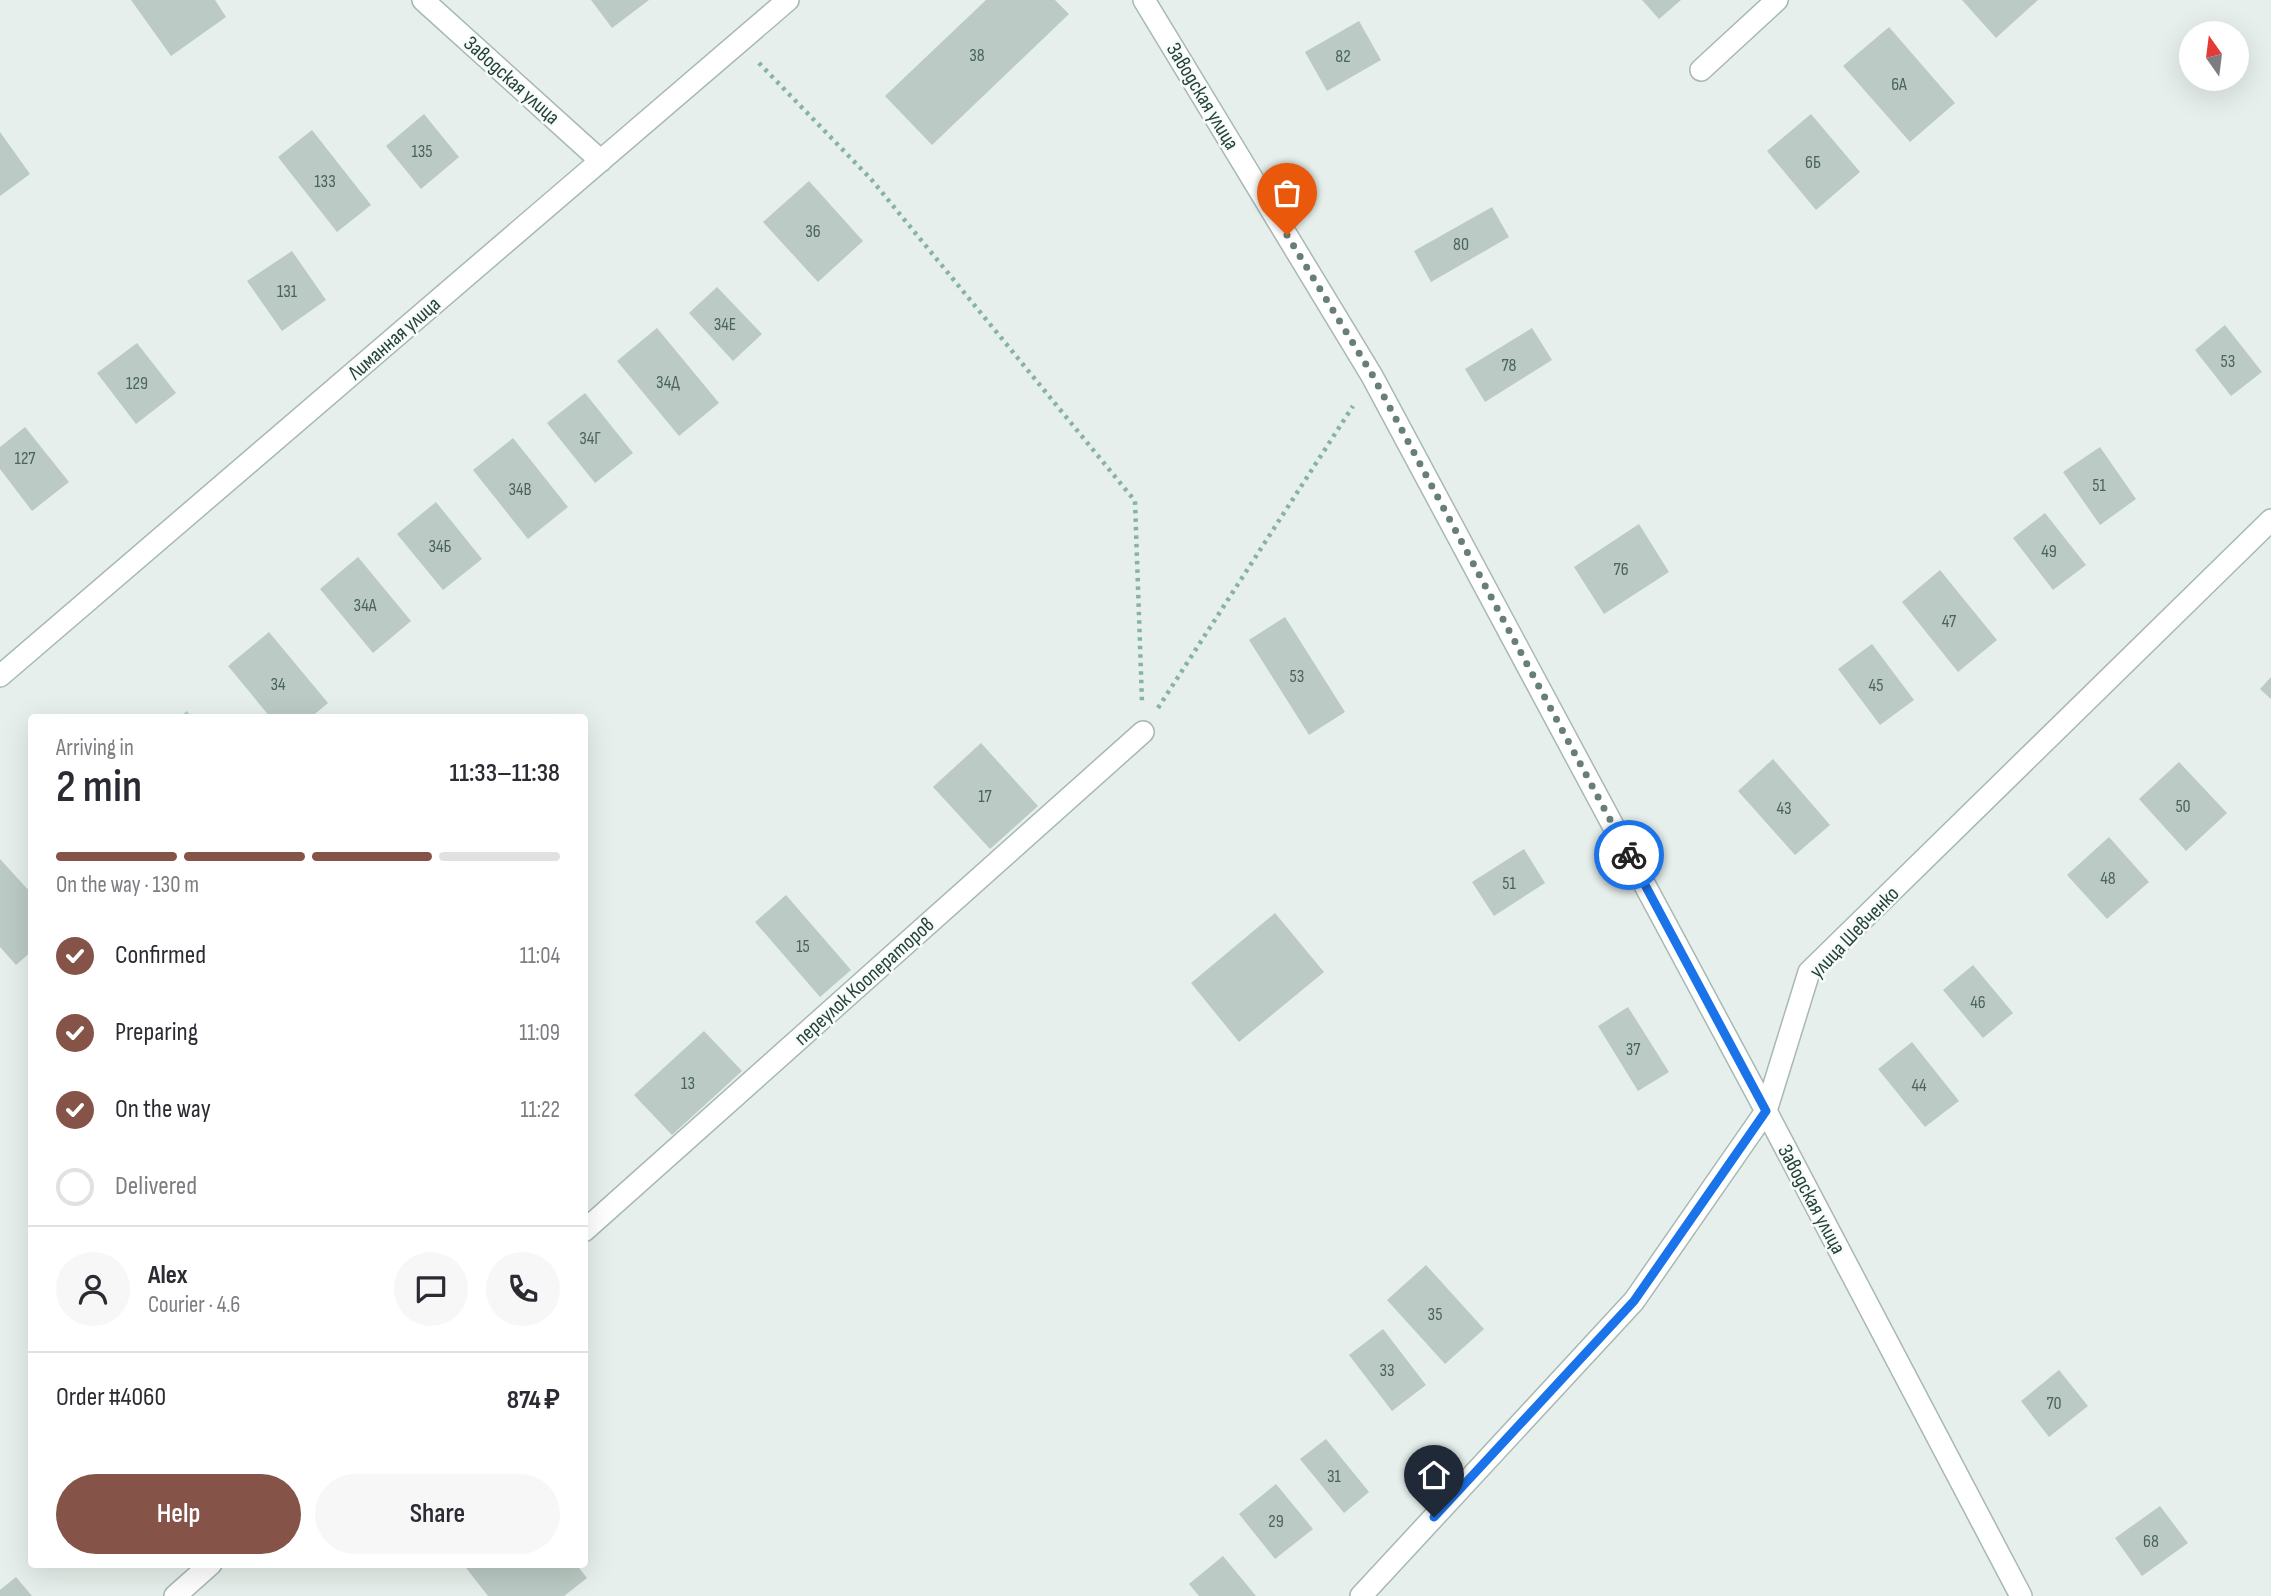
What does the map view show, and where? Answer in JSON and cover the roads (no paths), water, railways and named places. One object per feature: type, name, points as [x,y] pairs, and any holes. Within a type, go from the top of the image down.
[{"type":"street","name":"Заводская улица","points":[[423,0],[600,161]]},
{"type":"street","name":"Лиманная улица","points":[[0,676],[788,0]]},
{"type":"street","name":"Заводская улица","points":[[1144,0],[1373,376],[1766,1111],[2021,1596]]},
{"type":"street","points":[[1701,70],[1777,0]]},
{"type":"street","name":"улица Шевченко","points":[[1361,1596],[1634,1301],[1766,1111],[1810,972],[2271,520]]},
{"type":"street","name":"переулок Кооператоров","points":[[588,1227],[1143,732]]},
{"type":"street","points":[[175,1596],[206,1568]]}]
